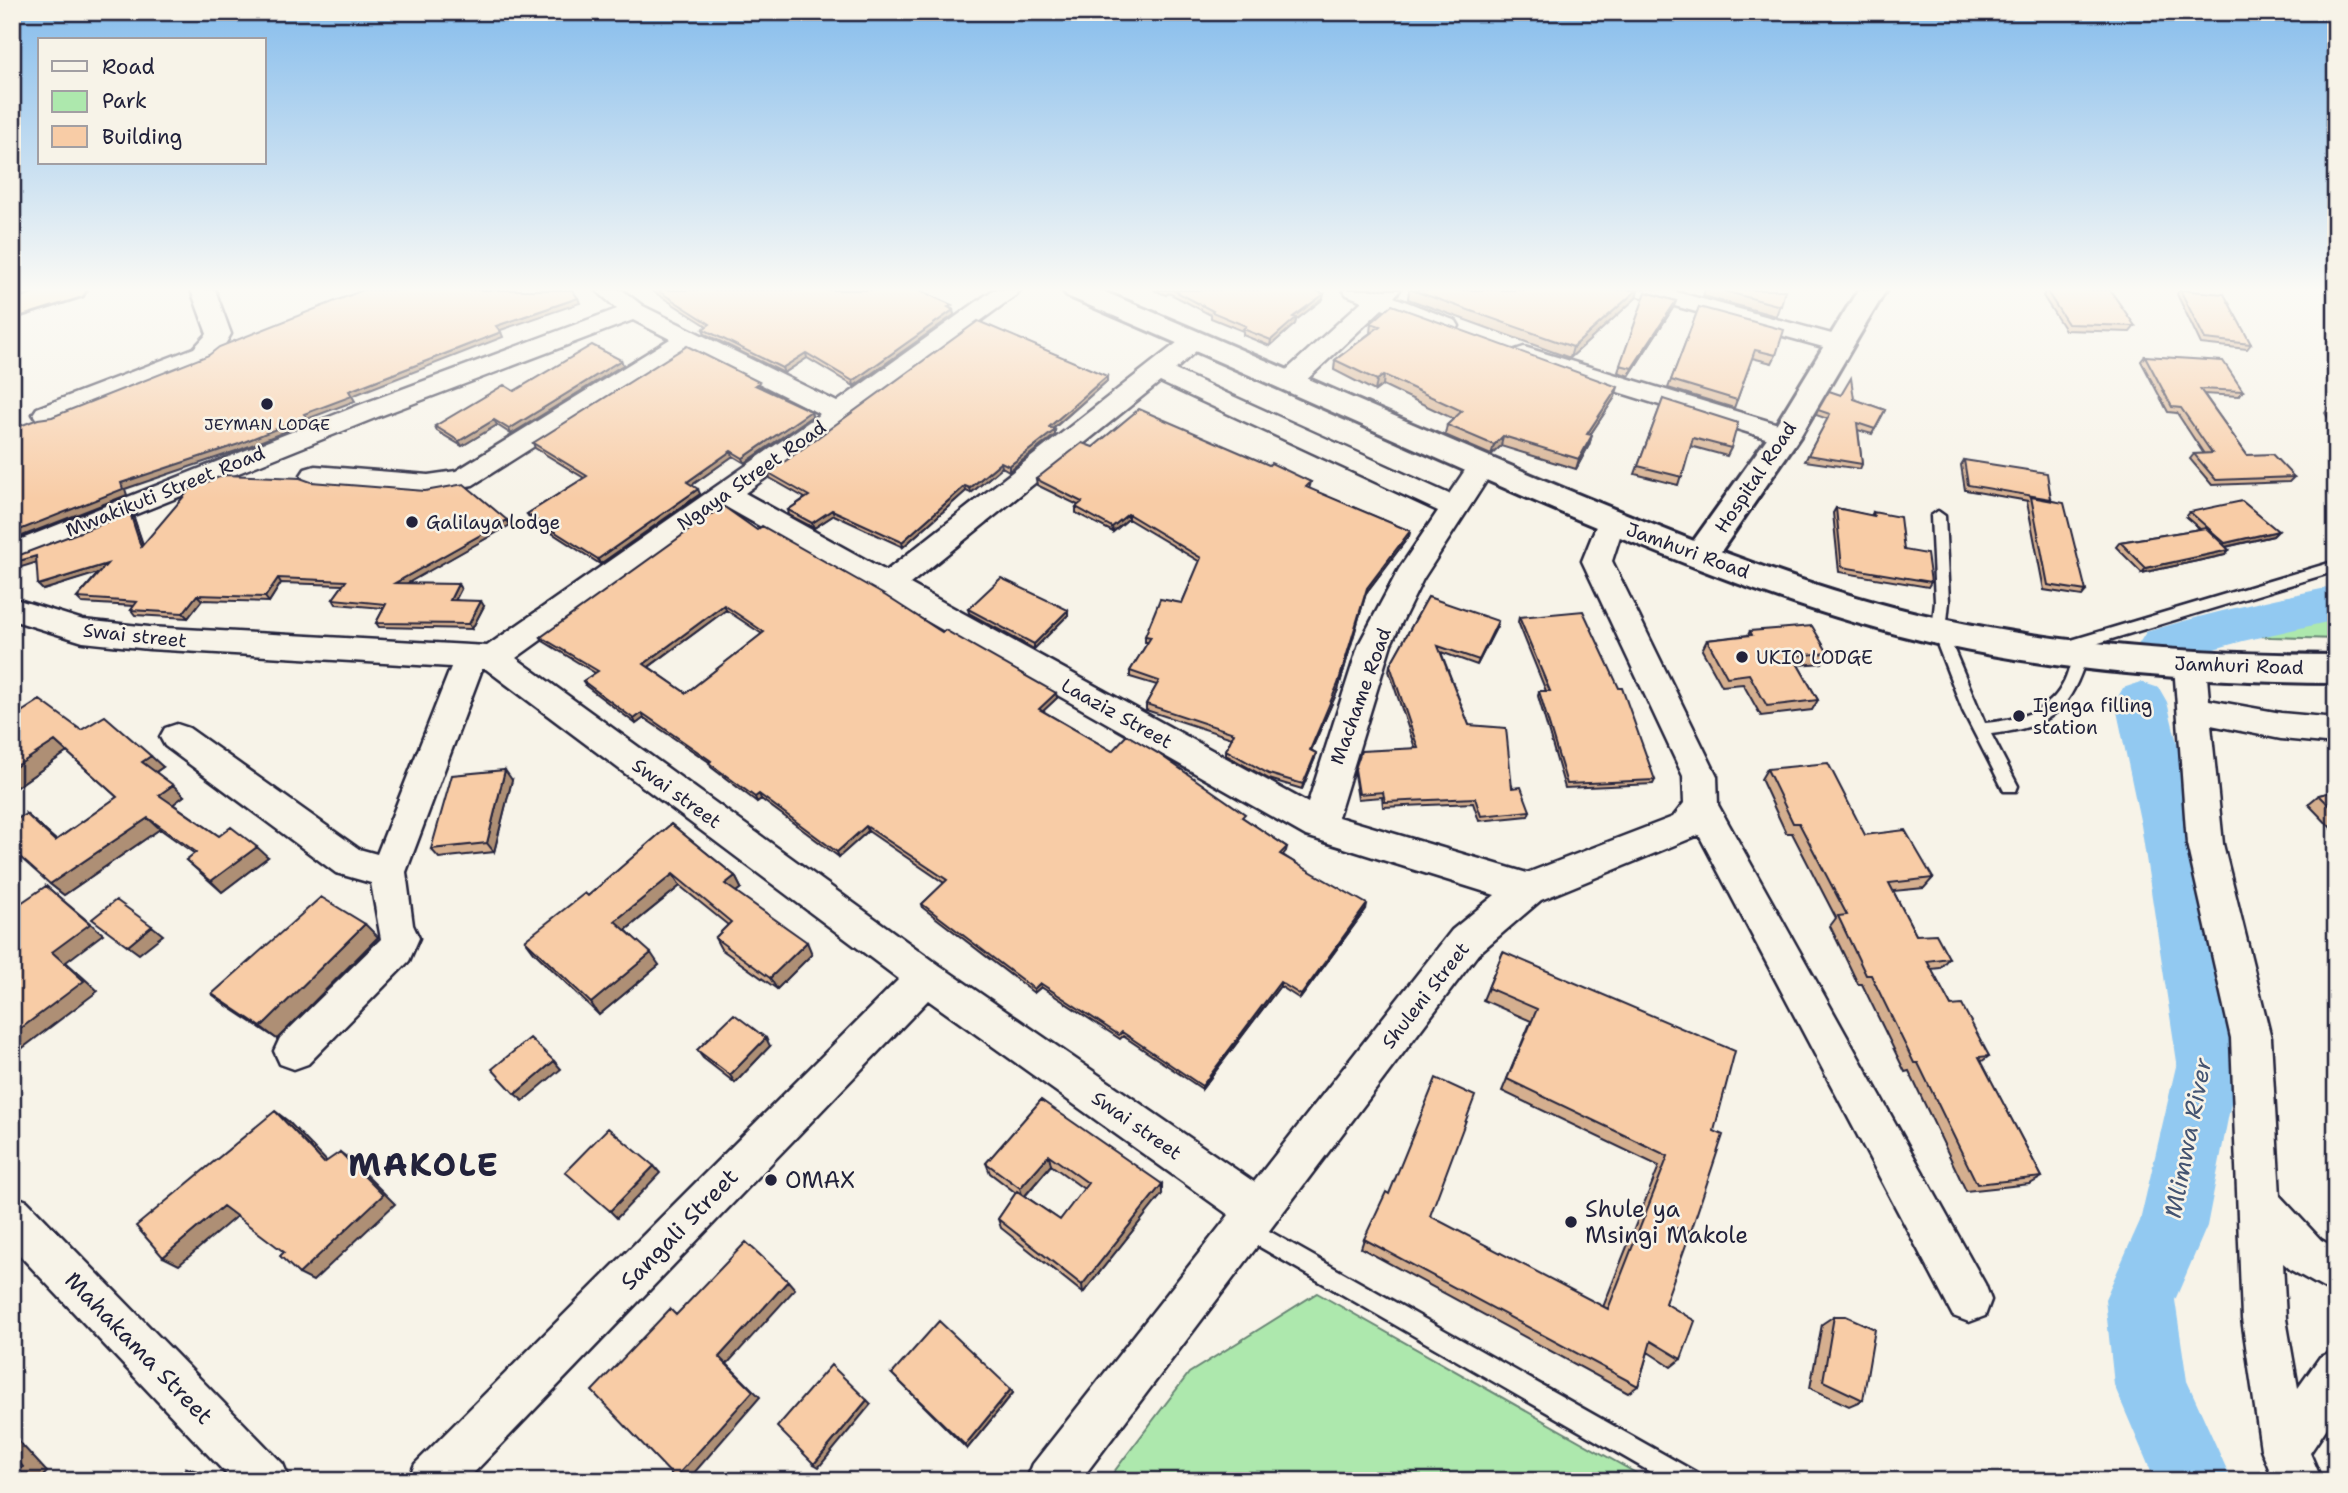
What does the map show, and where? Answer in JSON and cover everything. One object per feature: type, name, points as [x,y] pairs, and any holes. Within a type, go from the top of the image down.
[{"type":"main road","name":"Jamhuri Road","points":[[1241,360],[1611,521],[1822,599],[1939,631],[2068,652],[2190,665],[2336,669]]},
{"type":"main road","name":"Hospital Road","points":[[1701,555],[1785,435],[1831,360]]},
{"type":"street","points":[[46,414],[186,360]]},
{"type":"street","name":"Mwakikuti Street Road","points":[[12,554],[371,410],[508,360]]},
{"type":"street","points":[[316,475],[428,484],[463,479],[653,360]]},
{"type":"street","points":[[732,360],[839,413]]},
{"type":"street","name":"Ngaya Street Road","points":[[482,657],[724,494],[912,360]]},
{"type":"street","points":[[888,586],[1171,360]]},
{"type":"street","points":[[1278,426],[1300,385],[1324,360]]},
{"type":"street","points":[[1544,360],[1785,435]]},
{"type":"street","points":[[1157,371],[1456,508]]},
{"type":"street","name":"Machame Road","points":[[1318,826],[1375,644],[1410,576],[1482,466]]},
{"type":"street","name":"Laaziz Street","points":[[724,494],[1318,826],[1528,889]]},
{"type":"street","points":[[1611,521],[1597,561],[1700,776],[1701,806],[1969,1300]]},
{"type":"street","name":"Swai street","points":[[12,609],[83,631],[123,636],[482,657],[926,977],[1251,1218]]},
{"type":"street","points":[[294,1051],[396,949],[400,938],[395,925],[388,872],[482,657]]},
{"type":"street","points":[[2190,665],[2205,844],[2251,1038],[2264,1319],[2291,1465]]},
{"type":"street","points":[[2193,708],[2283,728],[2336,731]]},
{"type":"street","points":[[177,737],[349,862],[388,872]]},
{"type":"street","name":"Shuleni Street","points":[[1050,1481],[1465,942],[1528,889],[1685,827],[1701,806]]},
{"type":"street","name":"Sangali Street","points":[[432,1481],[926,977]]},
{"type":"street","points":[[2259,1205],[2306,1255],[2336,1273]]},
{"type":"street","name":"Mahakama Street","points":[[12,1216],[266,1481]]},
{"type":"street","points":[[2291,1465],[2336,1373]]},
{"type":"lane","points":[[1938,516],[1942,602],[1939,631],[1980,729],[2010,786]]},
{"type":"lane","points":[[1980,729],[2026,723],[2061,700],[2069,688],[2068,652],[2336,566]]},
{"type":"lane","points":[[1251,1218],[1689,1481]]},
{"type":"green space","points":[[2336,595],[2336,639],[2185,630],[2224,617]]},
{"type":"green space","points":[[1317,1293],[1650,1481],[1107,1481],[1189,1373]]},
{"type":"building","points":[[197,360],[430,360],[349,391],[352,396],[304,414],[306,417],[239,444],[121,483],[123,489],[12,533],[12,429],[38,419],[52,417]]},
{"type":"building","points":[[567,360],[621,360],[509,429],[494,420],[459,441],[435,426],[504,385],[514,391]]},
{"type":"building","points":[[665,360],[714,360],[759,382],[755,385],[811,411],[743,458],[731,451],[687,482],[698,489],[598,559],[527,514],[587,476],[533,443]]},
{"type":"building","points":[[765,360],[795,360],[782,368]]},
{"type":"building","points":[[817,360],[883,360],[853,381]]},
{"type":"building","points":[[925,360],[1069,360],[1107,376],[1049,427],[1055,430],[1009,466],[1001,462],[970,488],[965,486],[902,542],[832,510],[812,523],[788,510],[809,496],[769,473]]},
{"type":"building","points":[[1335,360],[1543,360],[1618,387],[1587,434],[1592,435],[1579,459],[1503,436],[1494,445],[1447,425],[1462,411],[1384,375],[1377,380]]},
{"type":"building","points":[[1622,360],[1637,360],[1632,368],[1620,365]]},
{"type":"building","points":[[1679,360],[1752,360],[1737,400],[1671,380]]},
{"type":"building","points":[[2147,360],[2223,361],[2243,391],[2200,389],[2247,455],[2272,454],[2294,477],[2216,480],[2194,454],[2212,453],[2181,408],[2172,407]]},
{"type":"building","points":[[1851,378],[1854,399],[1885,410],[1875,429],[1857,423],[1862,464],[1808,455],[1830,414],[1818,410],[1829,391],[1841,395]]},
{"type":"building","points":[[1663,399],[1738,423],[1731,448],[1693,438],[1682,477],[1638,466]]},
{"type":"building","points":[[2329,408],[2336,409],[2336,418]]},
{"type":"building","points":[[1139,409],[1269,465],[1271,463],[1311,482],[1306,487],[1410,531],[1367,588],[1338,684],[1310,750],[1316,753],[1303,784],[1269,774],[1226,750],[1234,733],[1146,704],[1159,681],[1130,671],[1151,637],[1145,636],[1160,599],[1182,603],[1201,558],[1128,514],[1112,527],[1076,507],[1082,502],[1036,479],[1082,443],[1093,447]]},
{"type":"building","points":[[1964,460],[2047,473],[2051,499],[1968,485]]},
{"type":"building","points":[[224,475],[300,478],[311,482],[425,491],[464,484],[507,520],[395,583],[458,584],[450,600],[481,601],[469,624],[376,623],[386,604],[333,599],[346,581],[278,578],[265,597],[197,595],[183,613],[131,610],[137,602],[77,598],[107,564],[38,585],[36,556],[12,563],[12,558],[130,513],[141,547],[190,489]]},
{"type":"building","points":[[2031,497],[2064,503],[2086,591],[2048,585]]},
{"type":"building","points":[[2242,501],[2278,531],[2225,543],[2190,512]]},
{"type":"building","points":[[723,506],[757,530],[762,526],[886,596],[942,632],[945,630],[1056,693],[1039,709],[1112,751],[1127,735],[1159,754],[1245,814],[1242,817],[1287,847],[1280,854],[1367,904],[1301,995],[1280,982],[1202,1086],[1122,1032],[1119,1035],[1040,983],[1034,989],[922,904],[947,880],[866,826],[837,852],[759,794],[755,797],[709,763],[711,761],[642,713],[634,719],[583,681],[598,671],[541,637]],"holes":[[[724,605],[764,632],[686,693],[644,664]]]},
{"type":"building","points":[[1836,508],[1874,516],[1873,512],[1900,517],[1904,550],[1927,554],[1931,582],[1842,567]]},
{"type":"building","points":[[2206,528],[2229,550],[2146,568],[2120,542]]},
{"type":"building","points":[[1001,578],[1068,610],[1034,644],[968,609]]},
{"type":"building","points":[[1428,597],[1498,621],[1479,660],[1438,646],[1469,725],[1506,728],[1512,788],[1521,787],[1530,811],[1481,816],[1475,798],[1385,802],[1383,792],[1359,794],[1355,769],[1361,751],[1418,748],[1390,665]]},
{"type":"building","points":[[1583,611],[1619,688],[1622,688],[1655,780],[1567,784],[1539,691],[1550,691],[1519,617]]},
{"type":"building","points":[[1812,626],[1828,653],[1793,656],[1818,700],[1767,706],[1749,674],[1727,677],[1707,640],[1752,635],[1750,631]]},
{"type":"building","points":[[40,700],[81,730],[105,716],[151,756],[142,762],[173,785],[159,795],[219,836],[231,827],[257,847],[211,881],[186,860],[196,852],[148,818],[50,884],[12,850],[12,822],[26,814],[55,841],[117,797],[55,741],[12,769],[12,718]]},
{"type":"building","points":[[1828,763],[1865,835],[1905,830],[1933,878],[1889,883],[1916,935],[1936,934],[1949,958],[1927,961],[1951,1006],[1962,1005],[1989,1056],[1979,1057],[2042,1177],[1977,1184],[1918,1063],[1914,1063],[1871,975],[1866,975],[1838,916],[1847,915],[1799,823],[1793,823],[1767,769]]},
{"type":"building","points":[[505,770],[487,843],[431,849],[452,775]]},
{"type":"building","points":[[2336,791],[2336,812],[2319,795]]},
{"type":"building","points":[[671,824],[735,876],[725,884],[807,942],[770,978],[715,938],[731,922],[673,874],[615,921],[651,953],[591,1003],[525,940],[585,893],[588,896]]},
{"type":"building","points":[[46,886],[90,924],[52,952],[84,981],[12,1035],[12,909]]},
{"type":"building","points":[[321,897],[365,924],[261,1027],[212,994]]},
{"type":"building","points":[[116,900],[152,926],[128,946],[92,919]]},
{"type":"building","points":[[1503,952],[1735,1051],[1714,1131],[1723,1135],[1691,1231],[1677,1228],[1674,1236],[1687,1242],[1665,1303],[1695,1321],[1681,1359],[1651,1341],[1638,1386],[1364,1239],[1386,1192],[1389,1194],[1436,1078],[1475,1096],[1430,1216],[1608,1309],[1668,1156],[1507,1079],[1537,1009],[1488,988]]},
{"type":"building","points":[[734,1014],[766,1038],[730,1075],[697,1050]]},
{"type":"building","points":[[530,1038],[554,1061],[515,1094],[492,1069]]},
{"type":"building","points":[[1041,1100],[1162,1184],[1082,1285],[998,1219],[1017,1191],[1060,1220],[1088,1183],[1049,1155],[1020,1188],[986,1163]]},
{"type":"building","points":[[275,1111],[324,1163],[340,1152],[383,1195],[299,1274],[280,1256],[284,1252],[223,1206],[163,1257],[136,1226]]},
{"type":"building","points":[[608,1128],[654,1166],[610,1211],[565,1172]]},
{"type":"building","points":[[746,1242],[788,1281],[719,1357],[753,1391],[675,1478],[592,1391],[670,1309],[676,1315]]},
{"type":"building","points":[[1834,1316],[1846,1316],[1875,1329],[1863,1400],[1823,1381]]},
{"type":"building","points":[[939,1321],[1011,1389],[965,1445],[892,1374]]},
{"type":"building","points":[[831,1365],[867,1400],[814,1464],[777,1427]]},
{"type":"building","points":[[12,1454],[23,1467],[12,1477]]},
{"type":"building","points":[[187,1468],[199,1481],[175,1481]]},
{"type":"waterway","name":"Mlimwa River","points":[[2163,645],[2243,623],[2336,603]]},
{"type":"waterway","name":"Mlimwa River","points":[[2141,702],[2169,825],[2208,1062],[2173,1226],[2140,1299],[2151,1385],[2194,1481]]},
{"type":"place","name":"JEYMAN LODGE","points":[[267,404]]},
{"type":"place","name":"Galilaya lodge","points":[[412,522]]},
{"type":"place","name":"UKIO LODGE","points":[[1742,657]]},
{"type":"place","name":"Ijenga filling station","points":[[2019,716]]},
{"type":"place","name":"OMAX","points":[[771,1180]]},
{"type":"place","name":"Shule ya Msingi Makole","points":[[1571,1222]]},
{"type":"district","name":"MAKOLE","points":[[424,1165]]}]
